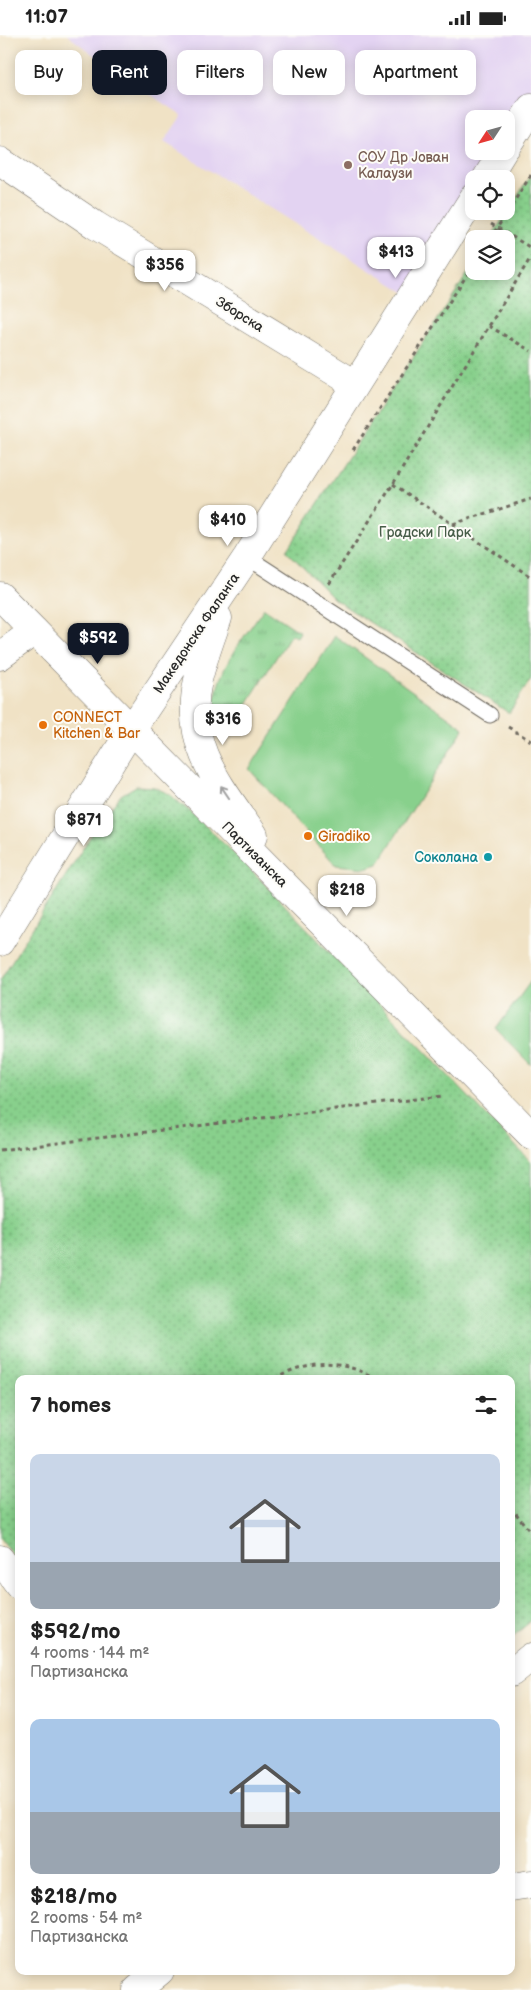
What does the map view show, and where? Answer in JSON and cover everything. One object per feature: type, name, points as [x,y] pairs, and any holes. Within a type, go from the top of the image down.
[{"type":"street","points":[[515,133],[531,108]]},
{"type":"street","name":"Зборска","points":[[0,161],[95,225],[354,384]]},
{"type":"street","name":"Македонска Фаланга","points":[[0,942],[132,730],[228,587],[354,384],[465,211]]},
{"type":"street","points":[[228,587],[198,680],[194,707],[195,731],[209,767],[291,891]]},
{"type":"street","name":"Партизанска","points":[[0,596],[531,1135]]},
{"type":"street","points":[[0,656],[34,631]]},
{"type":"street","points":[[515,1670],[531,1657]]},
{"type":"street","points":[[515,1886],[531,1884]]},
{"type":"street","points":[[137,1990],[155,1975]]},
{"type":"lane","points":[[247,557],[318,601],[490,715]]},
{"type":"path","points":[[495,230],[531,175]]},
{"type":"path","points":[[489,220],[531,248]]},
{"type":"path","points":[[318,601],[393,484],[531,257]]},
{"type":"path","points":[[380,409],[465,278]]},
{"type":"path","points":[[489,326],[531,351]]},
{"type":"path","points":[[393,484],[531,577]]},
{"type":"path","points":[[452,524],[531,499]]},
{"type":"path","points":[[0,1150],[442,1095]]},
{"type":"path","points":[[284,1375],[305,1367],[328,1363],[346,1366],[367,1375]]},
{"type":"path","points":[[515,1512],[531,1533]]},
{"type":"shaded area","name":"СОУ Др Јован Калаузи","points":[[67,35],[531,35],[531,108],[515,133],[515,110],[465,110],[465,160],[497,160],[491,170],[465,170],[465,211],[411,296],[164,142],[182,115],[151,95],[167,95],[167,50],[92,50],[92,54]]},
{"type":"green space","name":"Градски Парк","points":[[531,175],[531,679],[509,713],[334,599],[287,551],[465,278],[465,280],[515,280],[515,230],[496,230],[502,220],[515,220],[515,200]]},
{"type":"green space","points":[[264,608],[300,632],[297,637],[291,634],[224,740],[218,732],[215,716],[218,686],[230,659]]},
{"type":"green space","points":[[335,636],[464,728],[378,864],[365,868],[336,865],[249,769]]},
{"type":"green space","points":[[136,786],[154,787],[169,794],[192,813],[251,870],[531,1162],[531,1621],[515,1635],[515,1375],[15,1375],[15,1559],[0,1538],[0,980],[97,826],[121,795]]},
{"type":"green space","points":[[531,981],[531,1065],[496,1029]]},
{"type":"place","name":"СОУ Др Јован Калаузи","points":[[348,165]]},
{"type":"place","name":"CONNECT Kitchen & Bar","points":[[43,725]]},
{"type":"place","name":"Giradiko","points":[[308,836]]},
{"type":"place","name":"Соколана","points":[[488,857]]}]
